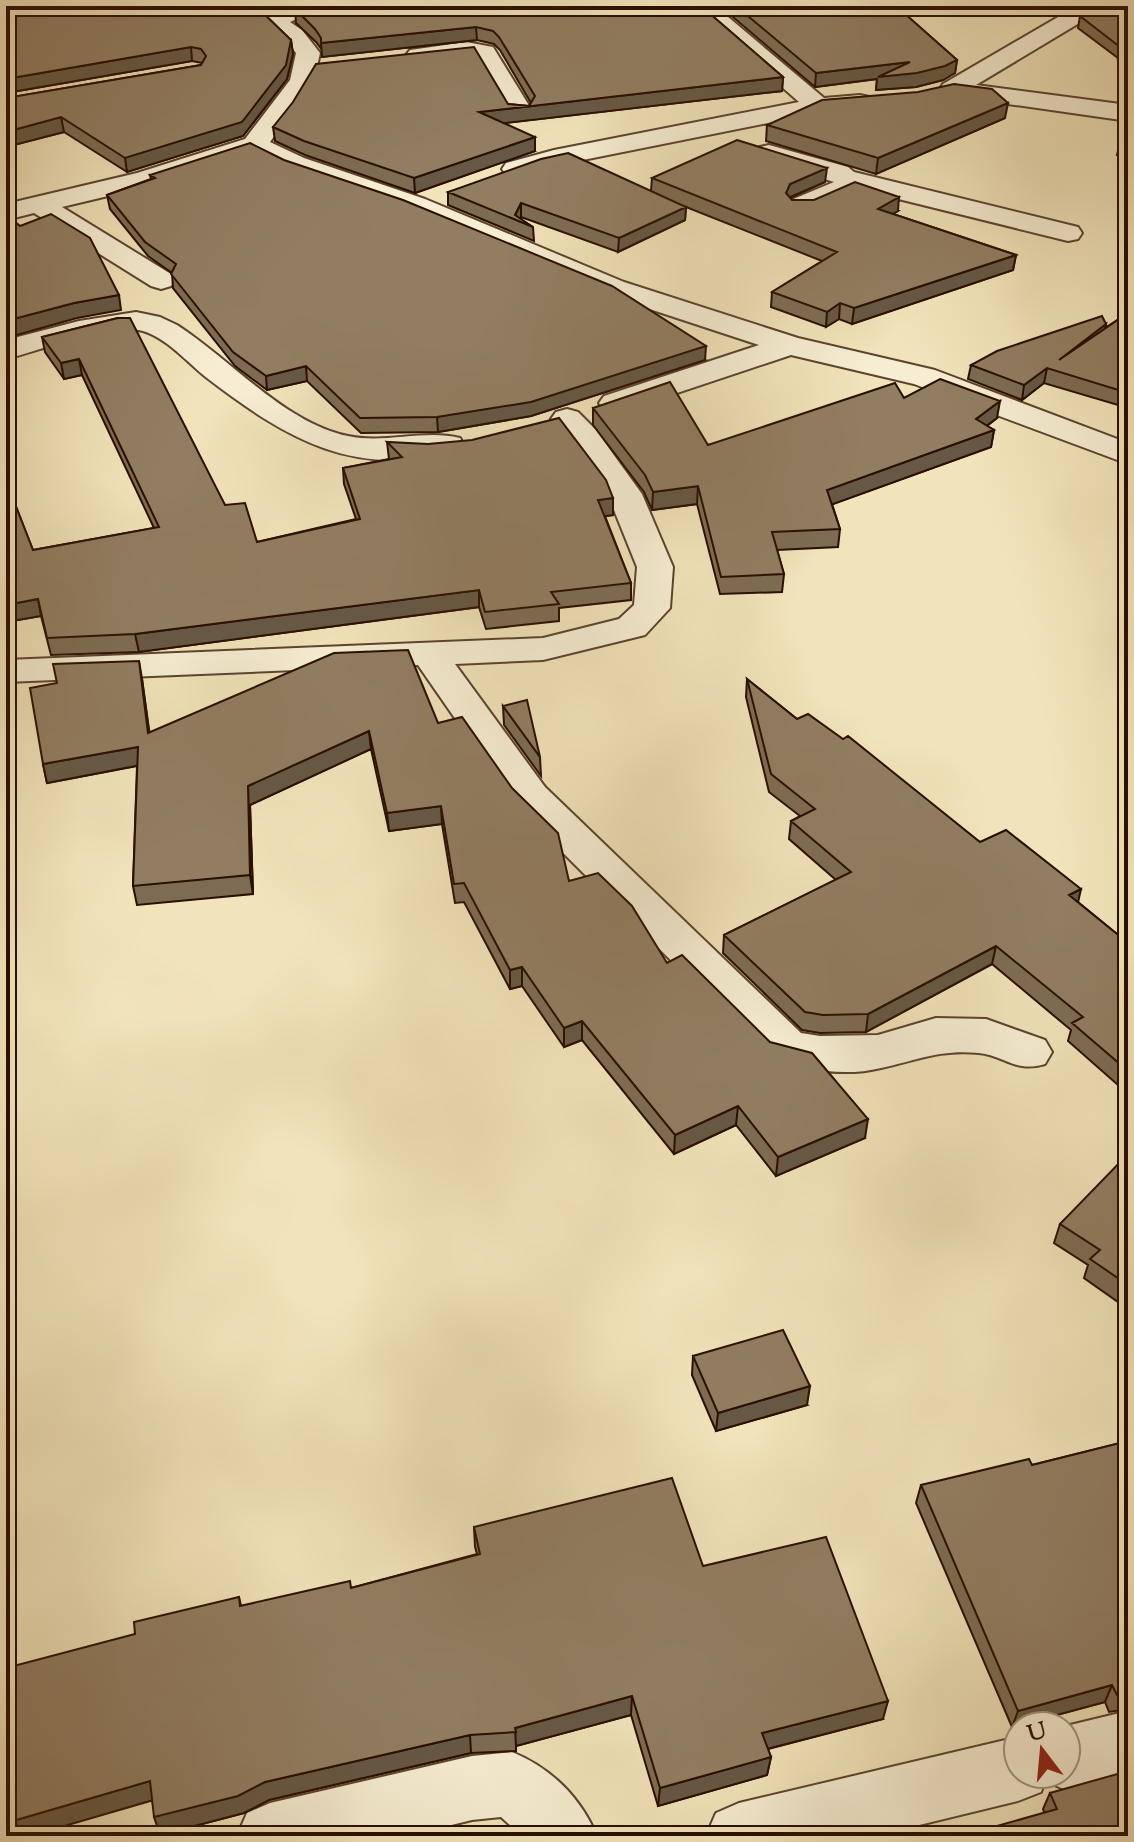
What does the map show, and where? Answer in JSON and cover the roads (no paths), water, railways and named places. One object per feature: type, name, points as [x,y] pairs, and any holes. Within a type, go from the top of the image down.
[{"type":"street","points":[[6,212],[145,179],[254,144],[279,115],[302,80],[308,53],[294,35],[262,16],[307,6]]},
{"type":"street","points":[[701,6],[818,106]]},
{"type":"street","points":[[1128,18],[1098,9],[1086,10],[940,92],[1128,113]]},
{"type":"street","points":[[393,58],[466,49],[485,52],[520,112]]},
{"type":"street","points":[[305,69],[334,65]]},
{"type":"street","points":[[488,179],[532,163],[818,106],[888,99]]},
{"type":"street","points":[[694,132],[851,179],[1068,233]]},
{"type":"street","points":[[254,144],[295,164],[415,205],[614,288],[789,345],[924,377],[1128,454]]},
{"type":"street","points":[[801,206],[853,184],[851,179]]},
{"type":"street","points":[[415,205],[444,194]]},
{"type":"street","points":[[38,204],[161,280]]},
{"type":"street","points":[[6,350],[120,322],[147,322],[165,331],[250,395],[307,432],[340,444],[415,447],[472,443]]},
{"type":"street","points":[[6,671],[543,649],[632,627],[652,608],[655,567],[625,494],[583,436],[553,422],[789,345]]},
{"type":"street","points":[[430,656],[530,796],[787,1047],[820,1054],[878,1052],[936,1035],[986,1036],[1028,1052]]},
{"type":"street","points":[[1082,1754],[1128,1743]]},
{"type":"street","points":[[739,1836],[1002,1773]]},
{"type":"street","points":[[270,1836],[472,1788],[512,1784],[556,1823],[564,1836]]}]
